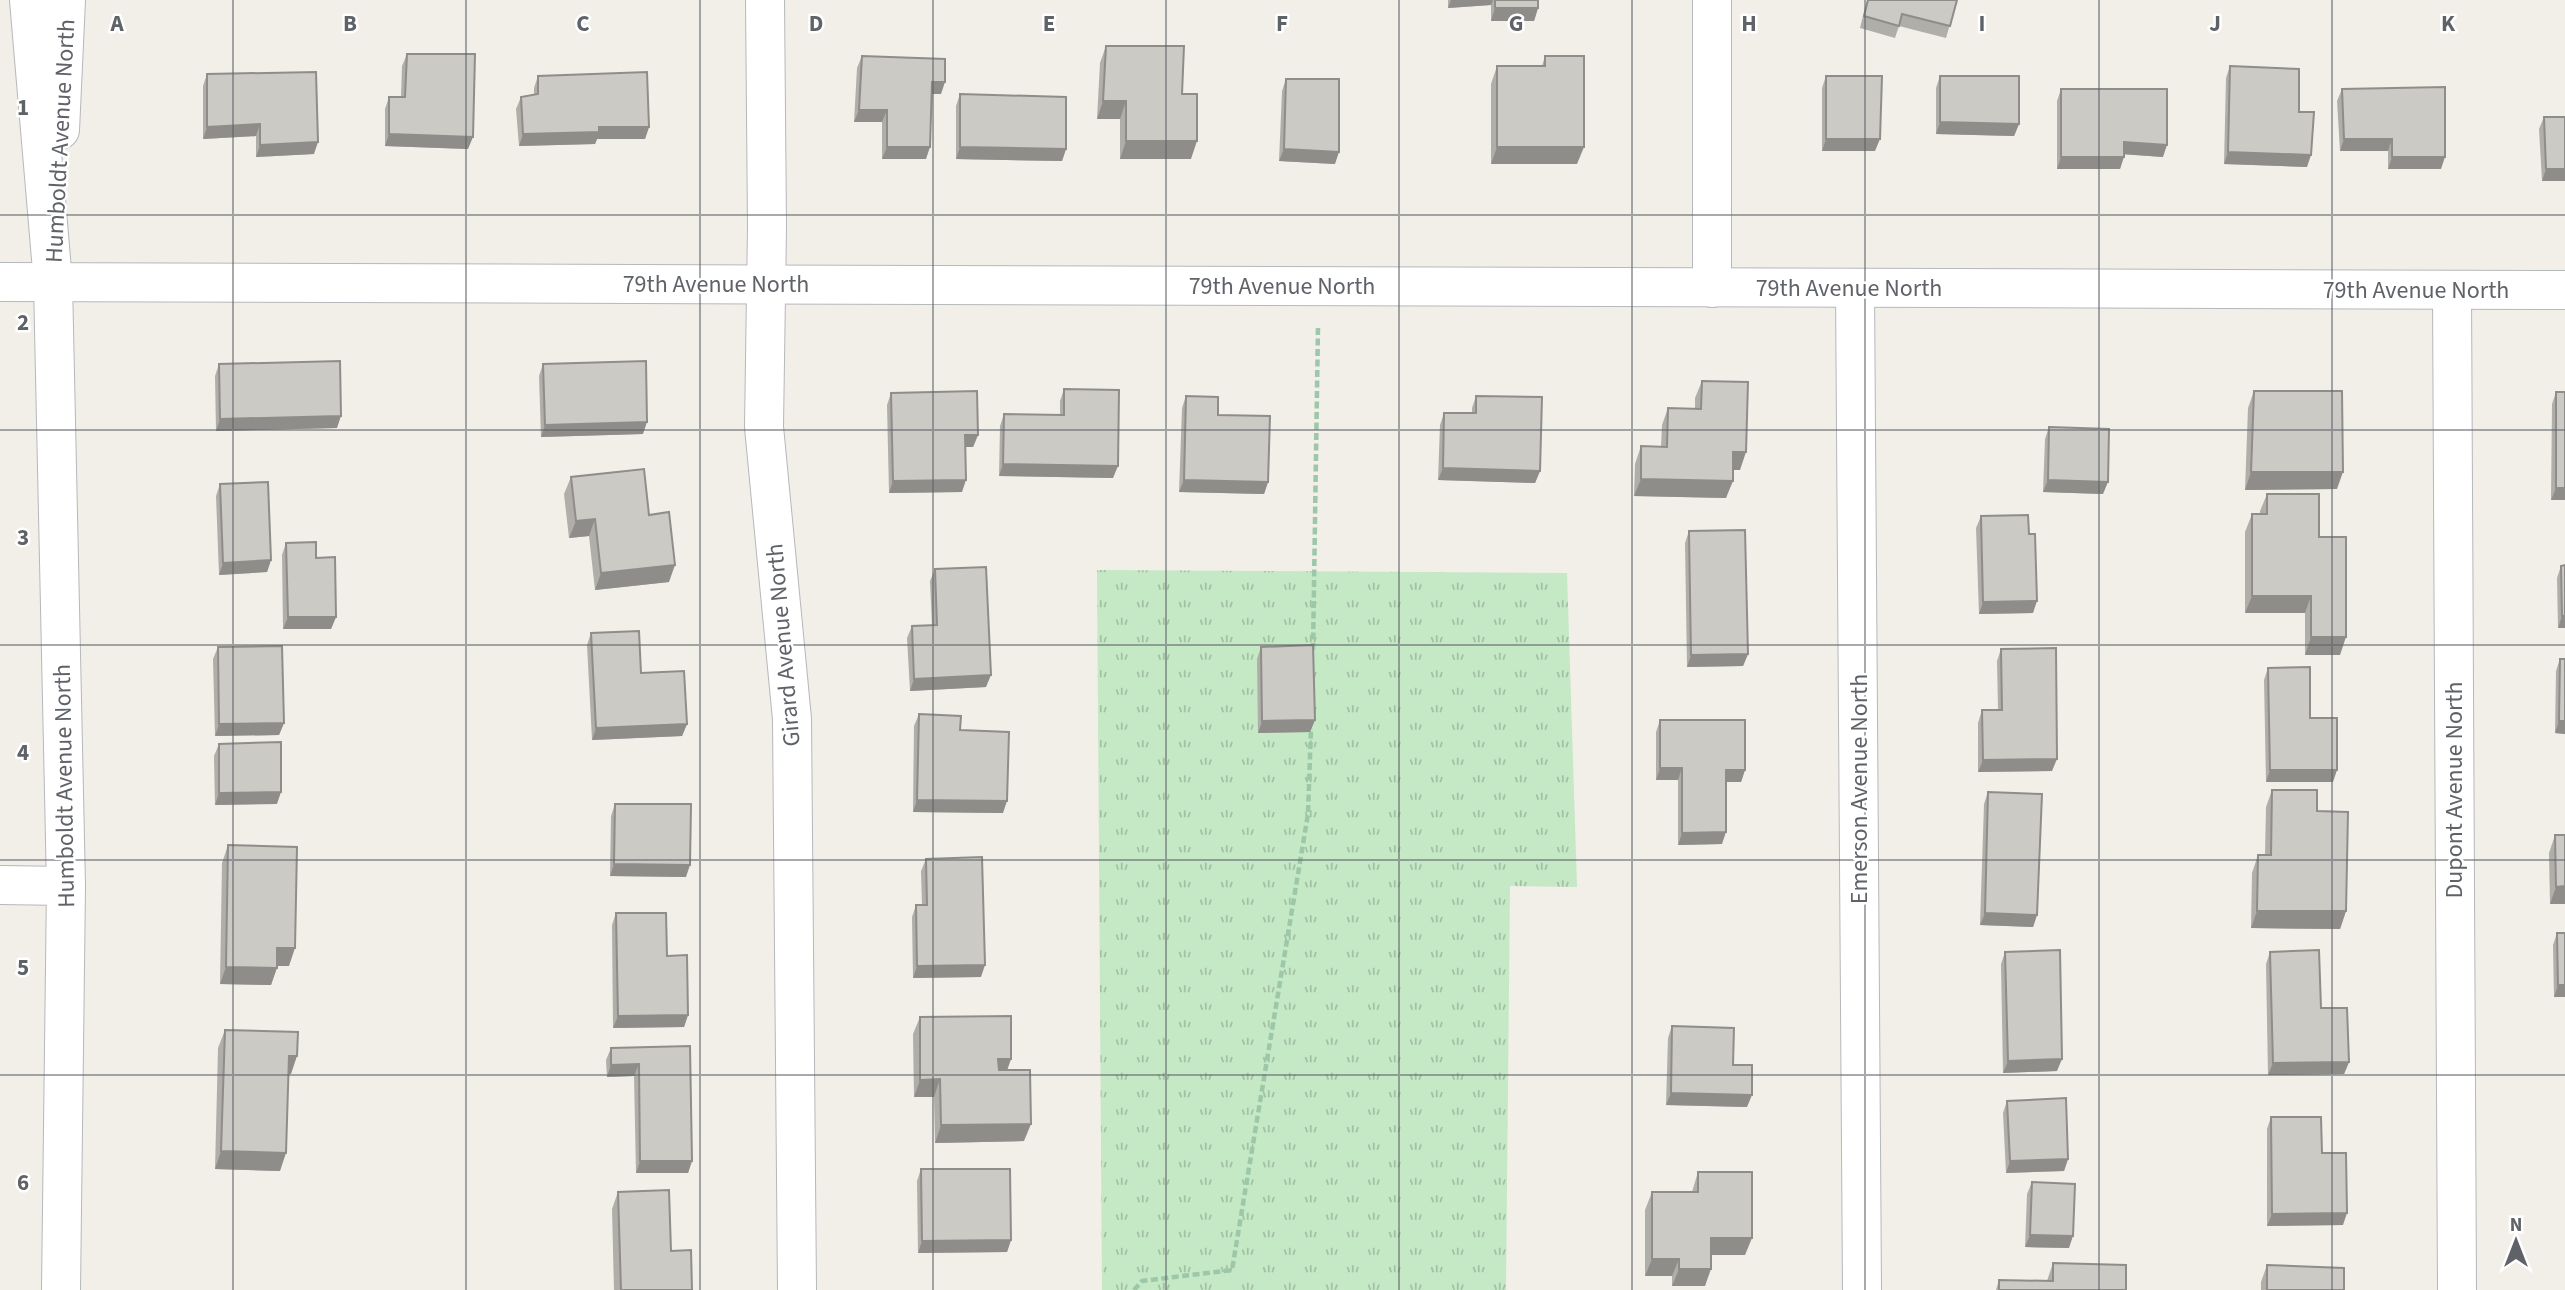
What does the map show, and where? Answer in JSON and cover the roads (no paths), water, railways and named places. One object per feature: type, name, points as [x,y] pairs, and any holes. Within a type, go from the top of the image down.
[{"type":"street","name":"Humboldt Avenue North","points":[[29,0],[53,282],[66,886],[61,1290]]},
{"type":"street","name":"Humboldt Avenue North","points":[[53,282],[66,0]]},
{"type":"street","name":"Girard Avenue North","points":[[765,0],[764,427],[792,719],[797,1290]]},
{"type":"street","points":[[1712,0],[1712,288]]},
{"type":"street","name":"79th Avenue North","points":[[0,282],[2565,290]]},
{"type":"street","name":"Emerson Avenue North","points":[[1856,288],[1862,1290]]},
{"type":"street","name":"Dupont Avenue North","points":[[2452,290],[2457,1290]]},
{"type":"street","points":[[0,885],[66,886]]}]
